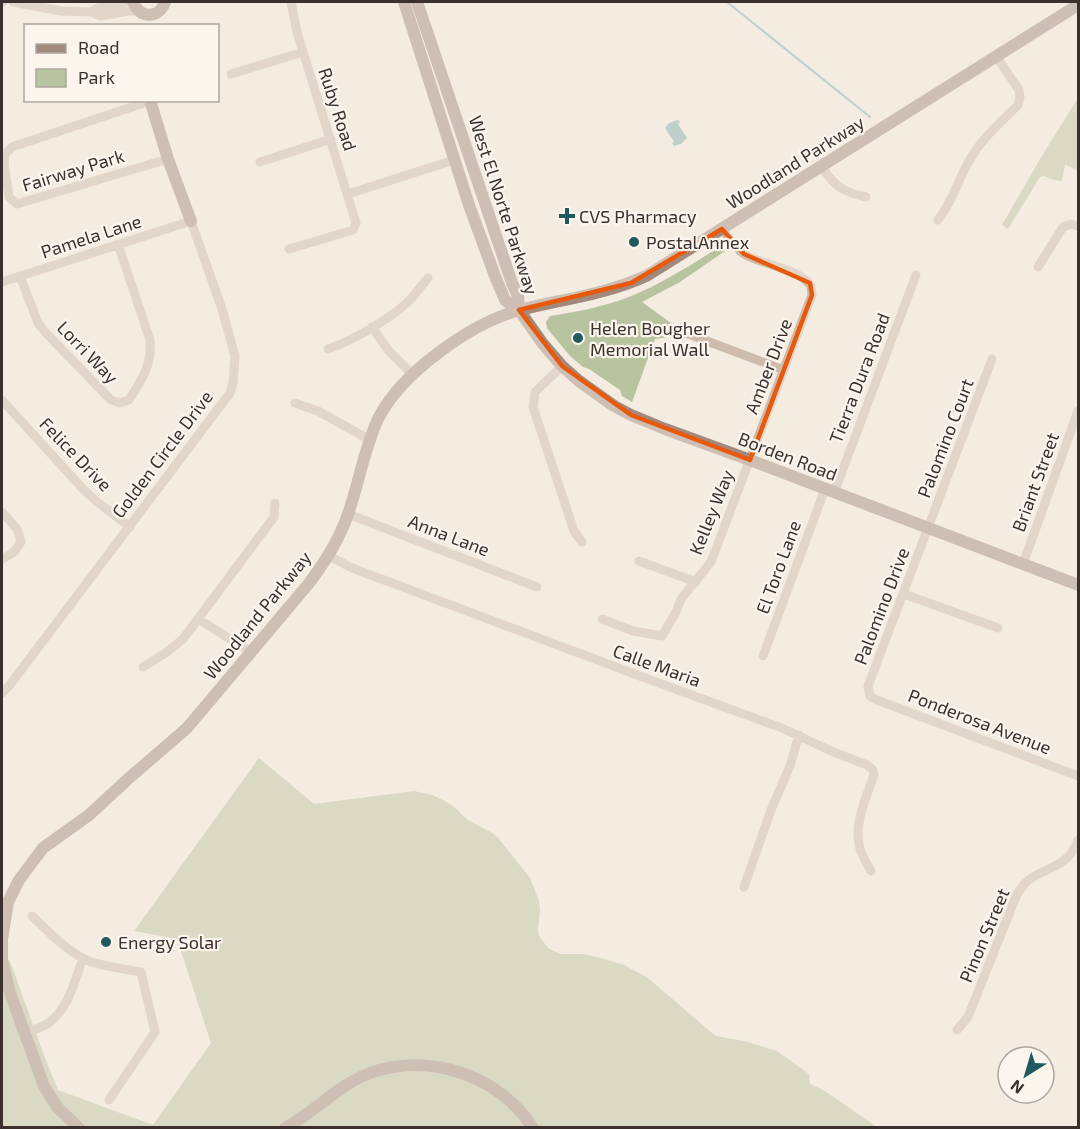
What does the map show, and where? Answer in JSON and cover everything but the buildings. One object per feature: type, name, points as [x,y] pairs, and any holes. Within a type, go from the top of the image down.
[{"type":"main road","name":"West El Norte Parkway","points":[[404,2],[454,160],[495,276],[506,300],[519,310]]},
{"type":"main road","name":"West El Norte Parkway","points":[[417,2],[518,296],[519,310]]},
{"type":"main road","name":"Woodland Parkway","points":[[79,1128],[57,1107],[45,1086],[7,982],[2,961],[2,939],[9,902],[19,880],[43,848],[89,815],[187,728],[310,582],[329,556],[348,514],[363,459],[378,419],[390,399],[412,374],[477,327],[498,317],[631,283],[648,275],[1078,5]]},
{"type":"main road","points":[[154,9],[159,24]]},
{"type":"main road","name":"Golden Circle Drive","points":[[150,102],[191,222]]},
{"type":"main road","name":"Borden Road","points":[[519,310],[562,366],[594,393],[631,415],[1078,585]]},
{"type":"main road","points":[[285,1128],[339,1090],[370,1073],[401,1066],[429,1065],[454,1070],[478,1079],[498,1091],[519,1109],[533,1128]]},
{"type":"street","points":[[13,2],[61,11],[91,12],[100,16],[154,9]]},
{"type":"street","points":[[91,12],[98,8],[125,2]]},
{"type":"street","name":"Ruby Road","points":[[289,249],[352,230],[356,226],[297,32],[291,2]]},
{"type":"street","points":[[231,74],[303,52]]},
{"type":"street","points":[[938,219],[948,207],[968,162],[981,142],[1018,105],[1020,96],[1018,90],[996,56]]},
{"type":"street","name":"Fairway Park","points":[[147,102],[12,147],[5,154],[4,164],[9,197],[17,204],[168,159]]},
{"type":"street","points":[[260,162],[331,139]]},
{"type":"street","points":[[348,194],[454,160]]},
{"type":"street","points":[[822,167],[830,180],[840,189],[866,197]]},
{"type":"street","name":"Pamela Lane","points":[[2,282],[191,222]]},
{"type":"street","name":"Golden Circle Drive","points":[[2,693],[230,393],[235,356],[222,309],[191,222]]},
{"type":"street","points":[[1038,267],[1062,227],[1071,224],[1078,226]]},
{"type":"street","name":"Amber Drive","points":[[722,229],[744,254],[803,277],[811,286],[812,296],[750,460]]},
{"type":"street","name":"Lorri Way","points":[[20,276],[38,323],[111,400],[120,403],[129,400],[145,375],[151,352],[150,340],[118,244]]},
{"type":"street","name":"Tierra Dura Road","points":[[829,491],[916,275]]},
{"type":"street","points":[[328,349],[341,345],[372,327],[409,300],[428,278]]},
{"type":"street","points":[[372,327],[388,350],[412,374]]},
{"type":"street","points":[[683,332],[784,370]]},
{"type":"street","name":"Palomino Court","points":[[928,528],[993,359]]},
{"type":"street","points":[[562,366],[535,392],[533,407],[574,531],[582,542]]},
{"type":"street","name":"Felice Drive","points":[[2,400],[96,501],[130,527]]},
{"type":"street","points":[[295,403],[318,411],[370,440]]},
{"type":"street","name":"Briant Street","points":[[1023,564],[1078,411]]},
{"type":"street","name":"Kelley Way","points":[[602,619],[633,632],[662,636],[681,599],[711,562],[750,460]]},
{"type":"street","name":"El Toro Lane","points":[[763,656],[829,491]]},
{"type":"street","points":[[143,667],[183,639],[274,516],[275,503]]},
{"type":"street","points":[[2,512],[17,529],[21,542],[14,552],[2,559]]},
{"type":"street","name":"Anna Lane","points":[[348,514],[537,587]]},
{"type":"street","name":"Palomino Drive","points":[[870,696],[868,686],[928,528]]},
{"type":"street","name":"Calle Maria","points":[[329,556],[361,572],[799,735],[867,765],[873,770],[874,775],[858,830],[859,847],[871,871]]},
{"type":"street","points":[[639,561],[696,582]]},
{"type":"street","points":[[904,594],[998,628]]},
{"type":"street","points":[[198,619],[251,652]]},
{"type":"street","name":"Ponderosa Avenue","points":[[870,696],[1078,776]]},
{"type":"street","points":[[744,887],[771,810],[790,766],[799,735]]},
{"type":"street","name":"Pinon Street","points":[[957,1030],[968,1017],[1017,894],[1029,880],[1060,865],[1071,855],[1078,840]]},
{"type":"street","points":[[32,916],[64,946],[83,958],[94,963],[141,972],[155,1032],[110,1100]]},
{"type":"street","points":[[25,1033],[49,1023],[60,1011],[66,1003],[83,958]]},
{"type":"highlighted area","points":[[722,229],[744,254],[810,283],[812,295],[750,460],[631,415],[562,366],[519,310],[631,283]]},
{"type":"green space","points":[[1078,98],[1078,171],[1065,164],[1062,181],[1040,177],[1008,229],[1002,225]]},
{"type":"green space","points":[[718,248],[728,249],[680,282],[642,302],[671,323],[668,337],[655,339],[632,402],[622,396],[620,390],[570,356],[547,328],[546,322],[550,316],[594,308],[631,296],[661,282]]},
{"type":"green space","points":[[259,758],[314,804],[414,791],[443,800],[468,820],[494,834],[530,878],[539,901],[539,936],[548,948],[560,954],[584,954],[601,958],[624,965],[648,978],[716,1036],[744,1041],[777,1051],[809,1074],[810,1084],[825,1091],[877,1127],[2,1127],[2,954],[10,961],[58,1090],[153,1125],[211,1043],[177,939],[134,931]]},
{"type":"water","points":[[678,120],[687,138],[681,144],[674,146],[665,128],[669,123]]},
{"type":"waterway","points":[[727,2],[870,117]]},
{"type":"place","name":"CVS Pharmacy","points":[[567,216]]},
{"type":"place","name":"PostalAnnex","points":[[634,242]]},
{"type":"place","name":"Helen Bougher Memorial Wall","points":[[578,338]]},
{"type":"place","name":"Energy Solar","points":[[106,942]]}]
